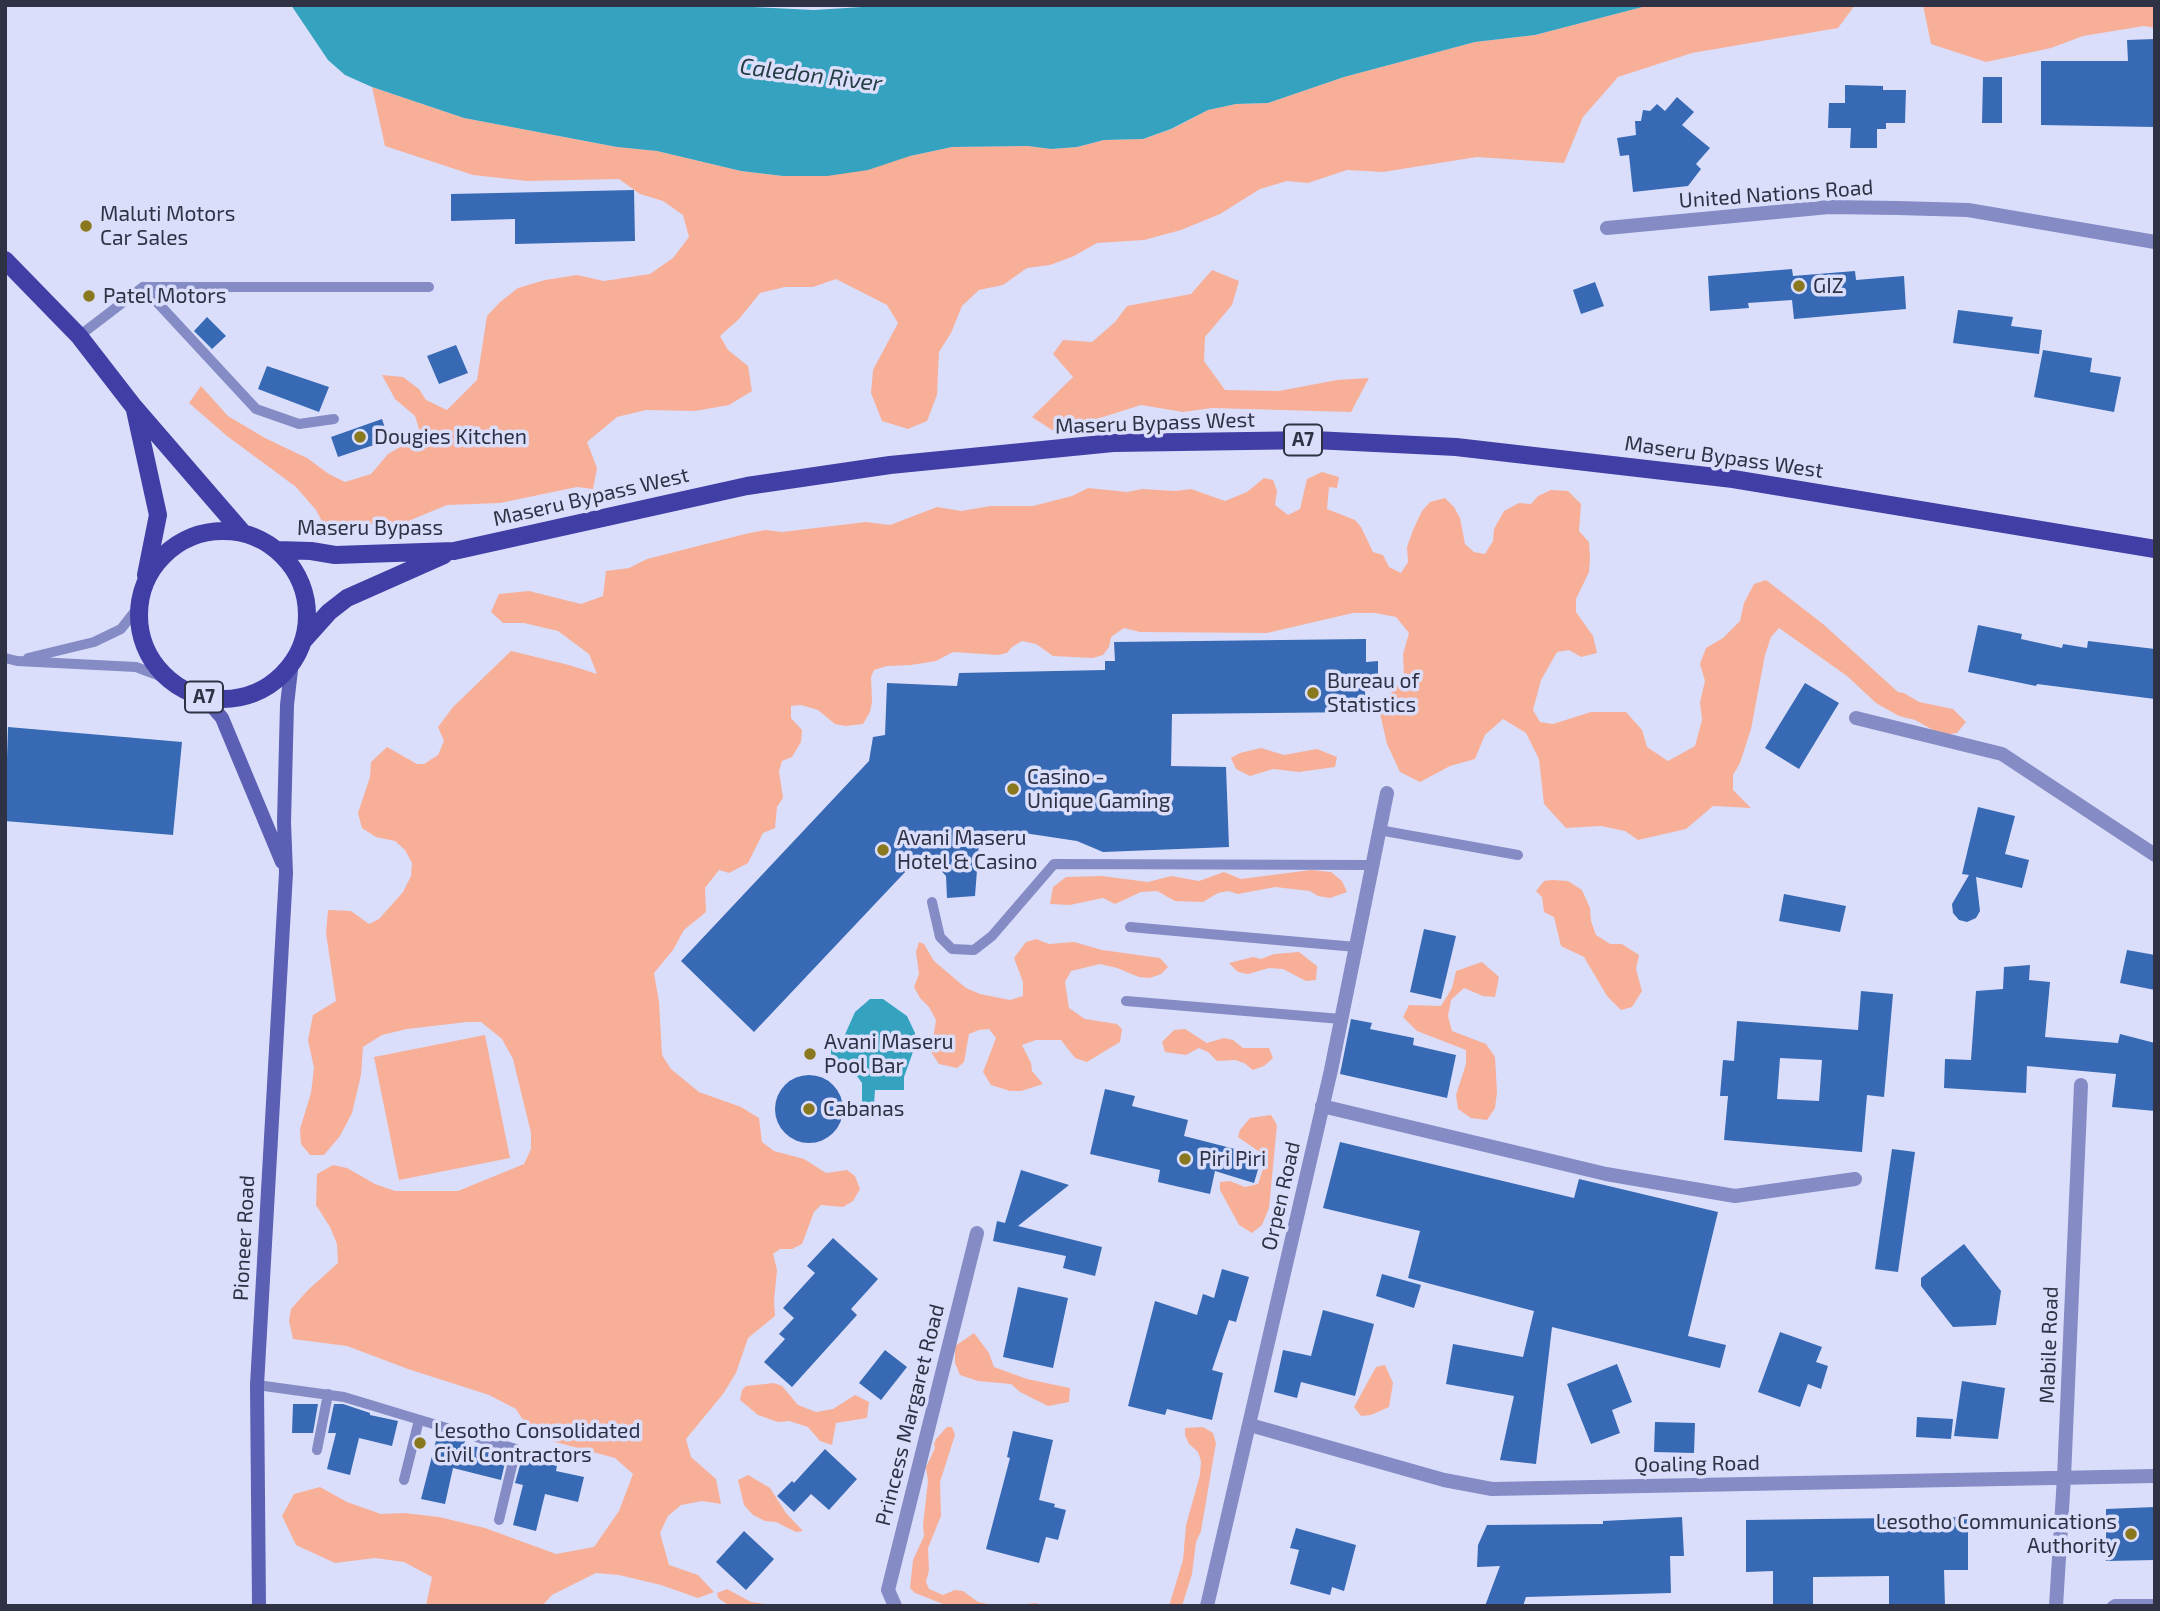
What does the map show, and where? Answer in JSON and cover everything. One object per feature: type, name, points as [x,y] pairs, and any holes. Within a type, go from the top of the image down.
[{"type":"main road","name":"A7","points":[[5,260],[79,336],[135,407],[242,533]]},
{"type":"main road","name":"A7","points":[[135,407],[158,515],[139,606],[139,626],[154,664],[168,679],[184,690],[204,697],[224,699],[253,692],[279,676],[302,643],[306,623],[303,593],[291,565],[277,550],[261,539],[242,533],[211,532],[182,541],[166,553],[153,568],[144,586]]},
{"type":"main road","name":"Maseru Bypass West","points":[[454,551],[747,486],[890,465],[1113,443],[1314,440],[1456,447],[1733,478],[2155,550]]},
{"type":"main road","name":"Maseru Bypass","points":[[277,550],[335,555],[454,551]]},
{"type":"main road","name":"Maseru Bypass","points":[[302,643],[329,612],[347,598],[454,551]]},
{"type":"main road","name":"Pioneer Road","points":[[259,1606],[257,1385],[286,873],[284,822],[287,705],[292,661]]},
{"type":"main road","name":"Pioneer Road","points":[[204,697],[222,718],[286,873]]},
{"type":"street","name":"United Nations Road","points":[[1607,228],[1829,207],[1896,208],[1968,210],[2155,242]]},
{"type":"street","points":[[1856,718],[2002,754],[2155,855]]},
{"type":"street","name":"Orpen Road","points":[[1207,1606],[1322,1106],[1387,793]]},
{"type":"street","name":"Mabile Road","points":[[2056,1606],[2081,1085]]},
{"type":"street","points":[[1322,1106],[1606,1174],[1735,1196],[1855,1179]]},
{"type":"street","name":"Princess Margaret Road","points":[[895,1606],[888,1590],[977,1233]]},
{"type":"street","name":"Qoaling Road","points":[[1250,1425],[1444,1480],[1492,1489],[2155,1476]]},
{"type":"lane","points":[[79,336],[142,287],[429,287]]},
{"type":"lane","points":[[142,287],[256,409],[299,424],[334,419]]},
{"type":"lane","points":[[17,661],[94,642],[121,629],[139,606]]},
{"type":"lane","points":[[5,657],[17,661],[136,667],[168,679]]},
{"type":"lane","points":[[1379,830],[1518,855]]},
{"type":"lane","points":[[932,902],[940,937],[952,949],[974,950],[992,936],[1054,864],[1373,865]]},
{"type":"lane","points":[[1130,927],[1356,947]]},
{"type":"lane","points":[[1126,1001],[1341,1019]]},
{"type":"lane","points":[[257,1385],[328,1394],[516,1449],[499,1520]]},
{"type":"lane","points":[[317,1450],[328,1394]]},
{"type":"lane","points":[[404,1480],[419,1420]]},
{"type":"lane","points":[[2112,1606],[2155,1604]]},
{"type":"shaded area","points":[[1650,5],[1855,5],[1838,28],[1692,53],[1618,77],[1583,117],[1564,163],[1477,157],[1383,172],[1347,170],[1308,183],[1287,181],[1260,189],[1220,214],[1181,230],[1144,240],[1097,243],[1050,265],[1027,268],[1003,285],[979,290],[962,306],[951,333],[939,352],[937,395],[927,421],[908,429],[882,421],[871,393],[873,370],[898,323],[887,305],[836,279],[813,287],[785,287],[760,293],[739,319],[720,336],[728,350],[748,366],[752,391],[729,405],[695,411],[646,410],[617,417],[587,442],[597,468],[593,489],[577,487],[500,503],[447,505],[406,522],[372,524],[347,531],[325,527],[316,510],[296,487],[227,436],[189,403],[201,386],[228,416],[307,458],[329,474],[345,482],[371,474],[388,454],[407,443],[423,442],[415,416],[395,399],[382,375],[403,377],[419,389],[426,400],[447,410],[477,380],[487,316],[518,288],[577,275],[604,281],[650,274],[673,258],[689,237],[683,215],[663,201],[640,194],[619,179],[527,181],[473,175],[385,146],[372,87],[464,118],[617,147],[657,151],[741,171],[783,176],[952,147],[1028,146],[1051,149],[1077,147],[1104,140],[1143,139],[1172,129],[1208,110],[1236,104],[1268,103],[1344,77],[1475,42],[1535,35]]},
{"type":"shaded area","points":[[1923,5],[2155,5],[2155,28],[2144,26],[2083,36],[2051,48],[1986,62],[1931,44]]},
{"type":"shaded area","points":[[1212,270],[1239,281],[1232,305],[1205,337],[1204,361],[1225,390],[1279,391],[1337,380],[1369,378],[1351,412],[1212,408],[1183,412],[1141,405],[1052,430],[1032,417],[1073,377],[1053,354],[1063,340],[1092,342],[1115,322],[1127,306],[1191,294]]},
{"type":"shaded area","points":[[1322,472],[1339,477],[1337,488],[1329,487],[1327,509],[1355,520],[1373,552],[1383,555],[1389,567],[1401,573],[1408,562],[1407,547],[1413,530],[1422,511],[1430,502],[1445,498],[1460,518],[1465,544],[1474,552],[1485,554],[1504,511],[1519,503],[1531,504],[1538,496],[1551,490],[1568,491],[1581,504],[1579,531],[1589,542],[1590,558],[1589,572],[1576,599],[1576,612],[1593,636],[1597,653],[1581,657],[1569,650],[1557,652],[1541,680],[1533,710],[1540,722],[1553,724],[1591,712],[1626,712],[1642,730],[1647,747],[1668,761],[1695,746],[1702,720],[1700,702],[1705,681],[1700,664],[1706,648],[1723,638],[1740,621],[1744,603],[1754,584],[1766,580],[1823,624],[1898,692],[1919,702],[1953,709],[1966,722],[1957,733],[1942,735],[1915,720],[1899,716],[1876,703],[1847,676],[1779,628],[1771,637],[1765,655],[1751,729],[1740,763],[1733,775],[1733,790],[1751,808],[1713,806],[1686,829],[1638,840],[1625,831],[1601,826],[1566,828],[1544,804],[1539,759],[1526,733],[1503,719],[1485,735],[1475,759],[1450,766],[1420,782],[1400,772],[1387,744],[1379,709],[1404,676],[1403,654],[1409,633],[1396,617],[1375,613],[1353,613],[1267,633],[1140,632],[1124,628],[1111,637],[1109,647],[1103,655],[1093,658],[1053,656],[1036,644],[1022,641],[1007,653],[998,655],[953,652],[936,661],[887,666],[874,670],[871,677],[872,702],[863,724],[835,724],[818,710],[801,705],[791,706],[791,718],[802,730],[801,742],[792,757],[782,761],[779,771],[783,798],[777,807],[775,828],[763,833],[748,863],[729,873],[719,870],[705,888],[706,912],[684,930],[673,950],[654,973],[659,1002],[662,1055],[671,1069],[699,1092],[741,1107],[759,1118],[762,1142],[774,1151],[804,1159],[826,1173],[847,1170],[855,1176],[860,1189],[853,1201],[843,1207],[821,1205],[814,1212],[802,1244],[792,1249],[780,1249],[773,1254],[777,1270],[775,1316],[748,1338],[736,1373],[723,1394],[686,1439],[691,1457],[716,1479],[721,1504],[702,1501],[681,1505],[668,1516],[660,1533],[669,1565],[698,1575],[714,1592],[698,1598],[661,1585],[619,1575],[596,1573],[552,1595],[542,1606],[426,1606],[432,1577],[404,1562],[375,1558],[335,1563],[296,1545],[282,1516],[294,1494],[320,1487],[347,1502],[381,1514],[404,1513],[439,1517],[485,1528],[556,1554],[594,1547],[619,1511],[633,1474],[615,1458],[548,1440],[528,1428],[516,1409],[489,1395],[347,1346],[293,1339],[289,1321],[291,1309],[338,1263],[337,1244],[316,1205],[317,1174],[333,1165],[347,1168],[375,1184],[395,1191],[458,1191],[524,1164],[531,1149],[531,1133],[513,1059],[502,1039],[481,1022],[407,1029],[382,1035],[363,1047],[361,1075],[352,1113],[340,1136],[324,1155],[310,1155],[301,1144],[300,1129],[311,1093],[314,1068],[308,1040],[313,1015],[336,1001],[326,933],[328,910],[351,911],[369,924],[379,919],[403,892],[411,876],[412,863],[405,850],[395,841],[376,837],[362,828],[358,813],[370,777],[371,762],[387,747],[417,764],[424,764],[438,755],[444,741],[438,727],[453,707],[511,651],[597,674],[589,654],[558,631],[524,623],[503,623],[491,612],[499,594],[529,591],[581,604],[603,596],[606,571],[629,568],[647,559],[745,534],[866,522],[890,525],[937,507],[961,511],[991,506],[1033,506],[1072,496],[1088,488],[1127,492],[1142,489],[1191,489],[1225,501],[1247,492],[1264,478],[1273,480],[1277,491],[1275,505],[1288,515],[1300,509],[1307,479]]},
{"type":"shaded area","points":[[1261,748],[1284,755],[1317,749],[1337,757],[1335,767],[1299,772],[1273,769],[1250,776],[1236,769],[1231,758]]},
{"type":"shaded area","points":[[1311,870],[1331,872],[1342,881],[1347,892],[1330,898],[1310,891],[1275,887],[1238,894],[1228,891],[1218,893],[1203,902],[1175,901],[1157,891],[1141,892],[1115,904],[1103,898],[1070,905],[1050,904],[1053,887],[1066,877],[1102,876],[1148,882],[1171,876],[1199,881],[1224,872],[1241,879]]},
{"type":"shaded area","points":[[1544,881],[1568,881],[1582,890],[1590,908],[1596,935],[1610,944],[1622,944],[1639,955],[1636,969],[1642,991],[1632,1007],[1621,1010],[1607,996],[1584,957],[1561,946],[1554,917],[1544,912],[1542,897],[1536,891]]},
{"type":"shaded area","points":[[1036,939],[1049,944],[1074,942],[1102,950],[1160,958],[1168,967],[1161,974],[1150,978],[1100,964],[1071,971],[1065,982],[1069,1008],[1085,1019],[1117,1024],[1122,1029],[1120,1042],[1087,1062],[1075,1058],[1061,1040],[1036,1040],[1022,1045],[1032,1071],[1043,1084],[1021,1091],[1010,1091],[991,1085],[983,1072],[996,1038],[989,1029],[969,1034],[964,1062],[957,1068],[939,1064],[931,1052],[936,1020],[914,987],[919,974],[916,952],[919,942],[924,944],[934,961],[966,988],[980,994],[1010,1000],[1023,996],[1023,982],[1014,958],[1026,942]]},
{"type":"shaded area","points":[[1299,952],[1317,966],[1316,980],[1306,981],[1283,969],[1269,968],[1248,974],[1238,972],[1229,963],[1253,957],[1261,959],[1274,954]]},
{"type":"shaded area","points":[[1482,962],[1499,977],[1495,997],[1483,996],[1464,988],[1451,1000],[1448,1016],[1452,1031],[1486,1044],[1495,1057],[1495,1108],[1487,1120],[1471,1118],[1458,1109],[1456,1095],[1466,1064],[1466,1050],[1417,1031],[1403,1017],[1409,1005],[1441,1006],[1452,988],[1456,971]]},
{"type":"shaded area","points":[[1185,1029],[1207,1043],[1224,1038],[1233,1040],[1243,1048],[1269,1048],[1273,1058],[1264,1066],[1253,1070],[1235,1060],[1217,1061],[1199,1048],[1186,1055],[1165,1052],[1162,1042],[1174,1030]]},
{"type":"shaded area","points":[[485,1035],[510,1158],[399,1180],[374,1057]]},
{"type":"shaded area","points":[[1271,1115],[1277,1125],[1269,1208],[1262,1225],[1252,1233],[1239,1225],[1220,1190],[1220,1182],[1230,1181],[1245,1187],[1258,1184],[1267,1157],[1238,1137],[1250,1118]]},
{"type":"shaded area","points":[[974,1333],[989,1353],[994,1367],[1027,1379],[1070,1388],[1069,1402],[1048,1406],[1020,1392],[1011,1384],[978,1381],[960,1375],[955,1363],[955,1346]]},
{"type":"shaded area","points":[[1385,1365],[1393,1383],[1389,1407],[1371,1415],[1361,1416],[1354,1407],[1376,1367]]},
{"type":"shaded area","points":[[774,1383],[782,1386],[798,1405],[816,1412],[833,1409],[855,1395],[869,1402],[867,1418],[836,1423],[832,1445],[820,1441],[808,1427],[789,1421],[778,1422],[758,1415],[740,1400],[742,1390],[746,1386]]},
{"type":"shaded area","points":[[947,1427],[952,1427],[955,1435],[940,1482],[941,1516],[928,1548],[929,1570],[926,1582],[929,1589],[943,1595],[955,1590],[963,1591],[978,1602],[988,1604],[1035,1603],[1048,1606],[948,1606],[915,1593],[910,1588],[913,1560],[924,1536],[928,1481],[926,1467],[936,1439]]},
{"type":"shaded area","points":[[1203,1427],[1213,1433],[1216,1443],[1201,1531],[1196,1542],[1192,1574],[1182,1606],[1169,1606],[1183,1560],[1186,1525],[1200,1475],[1201,1461],[1198,1452],[1189,1444],[1185,1428]]},
{"type":"shaded area","points":[[748,1475],[770,1488],[786,1513],[803,1531],[796,1532],[753,1515],[744,1505],[738,1480]]},
{"type":"shaded area","points":[[727,1589],[751,1602],[779,1606],[730,1606],[718,1598],[717,1593]]},
{"type":"water","name":"Caledon River","points":[[291,5],[712,5],[814,10],[894,5],[1650,5],[1535,35],[1475,42],[1344,77],[1268,103],[1236,104],[1208,110],[1171,129],[1143,139],[1104,140],[1077,147],[1051,149],[1028,146],[952,147],[910,156],[868,170],[827,176],[783,176],[741,171],[657,151],[617,147],[464,118],[372,87],[345,75],[328,60]]},
{"type":"water","points":[[870,999],[883,999],[907,1016],[915,1033],[914,1049],[904,1077],[904,1090],[875,1090],[874,1104],[862,1104],[862,1083],[854,1072],[842,1066],[831,1067],[831,1047],[843,1039],[855,1012]]},
{"type":"building","points":[[2155,39],[2155,127],[2041,125],[2041,61],[2128,61],[2127,40]]},
{"type":"building","points":[[1983,77],[2002,77],[2002,123],[1982,123]]},
{"type":"building","points":[[1845,85],[1883,86],[1883,90],[1906,90],[1905,123],[1886,123],[1886,129],[1877,129],[1877,148],[1850,148],[1851,128],[1828,128],[1829,103],[1845,103]]},
{"type":"building","points":[[1677,97],[1694,112],[1682,125],[1710,148],[1696,164],[1701,169],[1688,186],[1633,192],[1629,155],[1620,156],[1617,138],[1636,135],[1635,121],[1641,121],[1643,110],[1650,111],[1657,104],[1665,111]]},
{"type":"building","points":[[634,190],[635,241],[515,244],[515,219],[451,221],[451,194]]},
{"type":"building","points":[[1792,269],[1793,276],[1855,271],[1856,280],[1904,276],[1906,309],[1794,319],[1792,300],[1748,303],[1749,308],[1710,311],[1708,276]]},
{"type":"building","points":[[1595,282],[1604,306],[1581,314],[1573,290]]},
{"type":"building","points":[[1958,310],[2013,317],[2011,326],[2042,330],[2039,354],[1953,343]]},
{"type":"building","points":[[207,317],[226,336],[212,349],[194,331]]},
{"type":"building","points":[[456,345],[468,373],[439,384],[427,356]]},
{"type":"building","points":[[2043,350],[2092,358],[2090,372],[2121,377],[2114,412],[2034,397]]},
{"type":"building","points":[[267,366],[329,387],[319,412],[258,389]]},
{"type":"building","points":[[382,419],[389,440],[338,457],[331,437]]},
{"type":"building","points":[[1978,625],[2022,634],[2021,639],[2062,648],[2063,644],[2087,648],[2088,641],[2155,649],[2155,699],[2036,686],[1968,672]]},
{"type":"building","name":"Avani Maseru Hotel & Casino","points":[[1366,639],[1366,662],[1378,661],[1378,691],[1365,691],[1366,712],[1172,714],[1171,766],[1226,767],[1229,847],[1103,852],[1077,841],[1024,833],[980,831],[975,896],[947,898],[946,876],[924,852],[754,1032],[681,961],[869,761],[873,737],[885,735],[887,683],[957,686],[959,673],[1105,670],[1105,661],[1115,661],[1114,642]]},
{"type":"building","points":[[1805,683],[1839,703],[1799,769],[1765,748]]},
{"type":"building","points":[[8,727],[182,742],[173,835],[5,821]]},
{"type":"building","points":[[1978,807],[2015,816],[2005,854],[2029,860],[2022,888],[1976,877],[1980,911],[1976,918],[1967,922],[1959,920],[1953,913],[1952,904],[1969,875],[1962,874]]},
{"type":"building","points":[[1784,894],[1846,906],[1840,932],[1779,921]]},
{"type":"building","points":[[1424,929],[1456,936],[1441,999],[1410,992]]},
{"type":"building","points":[[2127,950],[2155,955],[2155,990],[2120,983]]},
{"type":"building","points":[[2030,965],[2029,980],[2050,982],[2045,1037],[2118,1043],[2120,1034],[2155,1043],[2155,1111],[2112,1107],[2116,1074],[2027,1066],[2026,1093],[1944,1088],[1945,1059],[1971,1060],[1976,991],[2003,989],[2004,967]]},
{"type":"building","points":[[1861,991],[1893,994],[1884,1097],[1867,1095],[1862,1152],[1724,1140],[1728,1096],[1720,1096],[1723,1060],[1734,1061],[1737,1021],[1858,1030]],"holes":[[[1780,1058],[1822,1060],[1819,1101],[1777,1099]]]},
{"type":"building","points":[[1351,1019],[1372,1023],[1370,1029],[1414,1038],[1413,1045],[1456,1055],[1447,1098],[1340,1074]]},
{"type":"building","name":"Cabanas","points":[[802,1075],[816,1075],[828,1080],[838,1090],[843,1109],[838,1128],[828,1138],[816,1143],[802,1143],[790,1138],[780,1128],[775,1116],[775,1102],[780,1090],[790,1080]]},
{"type":"building","points":[[1105,1089],[1135,1096],[1132,1106],[1188,1120],[1184,1136],[1262,1156],[1254,1183],[1215,1171],[1210,1194],[1158,1182],[1160,1170],[1090,1154]]},
{"type":"building","points":[[1340,1142],[1574,1198],[1579,1179],[1718,1212],[1688,1336],[1726,1345],[1720,1368],[1552,1327],[1536,1464],[1500,1460],[1514,1396],[1446,1384],[1453,1344],[1523,1357],[1534,1311],[1408,1278],[1420,1231],[1323,1208]]},
{"type":"building","points":[[1892,1149],[1915,1152],[1898,1272],[1875,1269]]},
{"type":"building","points":[[1021,1170],[1069,1185],[1018,1226],[1102,1247],[1095,1276],[1063,1268],[1066,1256],[993,1241],[997,1221],[1005,1223]]},
{"type":"building","points":[[833,1238],[878,1279],[851,1309],[857,1315],[792,1387],[764,1362],[785,1339],[779,1334],[794,1318],[783,1308],[815,1273],[807,1266]]},
{"type":"building","points":[[1964,1244],[2001,1291],[1996,1325],[1953,1327],[1921,1286],[1921,1278]]},
{"type":"building","points":[[1222,1269],[1249,1277],[1236,1322],[1229,1320],[1212,1370],[1223,1373],[1212,1420],[1167,1409],[1165,1415],[1128,1406],[1155,1301],[1197,1315],[1203,1294],[1214,1298]]},
{"type":"building","points":[[1382,1274],[1421,1285],[1414,1308],[1376,1296]]},
{"type":"building","points":[[1018,1287],[1068,1298],[1053,1368],[1003,1357]]},
{"type":"building","points":[[1323,1310],[1374,1324],[1355,1396],[1301,1382],[1297,1398],[1274,1392],[1283,1350],[1311,1356]]},
{"type":"building","points":[[1780,1332],[1822,1347],[1816,1362],[1828,1366],[1821,1389],[1808,1384],[1800,1407],[1758,1392]]},
{"type":"building","points":[[885,1350],[907,1367],[881,1400],[859,1383]]},
{"type":"building","points":[[1617,1364],[1632,1402],[1612,1410],[1620,1433],[1591,1444],[1567,1384]]},
{"type":"building","points":[[1962,1381],[2005,1388],[1998,1439],[1954,1436]]},
{"type":"building","points":[[293,1404],[318,1404],[313,1433],[292,1433]]},
{"type":"building","points":[[334,1404],[343,1404],[370,1415],[398,1421],[392,1446],[359,1438],[350,1475],[327,1469],[336,1433],[328,1433]]},
{"type":"building","points":[[1917,1417],[1953,1419],[1951,1439],[1916,1437]]},
{"type":"building","points":[[1655,1422],[1695,1423],[1694,1453],[1654,1452]]},
{"type":"building","points":[[1013,1431],[1053,1440],[1039,1500],[1066,1510],[1058,1540],[1046,1537],[1039,1563],[986,1549],[1010,1458],[1007,1457]]},
{"type":"building","points":[[438,1433],[465,1441],[464,1444],[507,1454],[501,1480],[453,1468],[445,1504],[421,1499]]},
{"type":"building","points":[[825,1449],[857,1479],[829,1510],[811,1494],[794,1512],[777,1496],[792,1481],[794,1483]]},
{"type":"building","points":[[522,1458],[557,1466],[556,1471],[584,1477],[578,1502],[545,1494],[536,1531],[513,1525],[523,1485],[515,1483]]},
{"type":"building","name":"Lesotho Communications Authority","points":[[2155,1507],[2155,1560],[2106,1561],[2106,1509]]},
{"type":"building","points":[[1682,1517],[1684,1556],[1670,1556],[1671,1593],[1526,1597],[1523,1606],[1485,1606],[1500,1566],[1477,1567],[1478,1545],[1487,1525],[1603,1524],[1603,1521]]},
{"type":"building","points":[[1968,1517],[1968,1570],[1944,1570],[1945,1606],[1889,1606],[1889,1576],[1813,1577],[1813,1606],[1773,1606],[1773,1571],[1746,1572],[1746,1520]]},
{"type":"building","points":[[1296,1528],[1356,1545],[1344,1591],[1332,1587],[1330,1595],[1290,1584],[1299,1550],[1290,1548]]},
{"type":"building","points":[[744,1531],[774,1559],[746,1590],[716,1562]]},
{"type":"place","name":"Maluti Motors Car Sales","points":[[86,226]]},
{"type":"place","name":"GIZ","points":[[1799,286]]},
{"type":"place","name":"Patel Motors","points":[[89,296]]},
{"type":"place","name":"Dougies Kitchen","points":[[360,437]]},
{"type":"place","name":"Bureau of Statistics","points":[[1313,693]]},
{"type":"place","name":"Casino - Unique Gaming","points":[[1013,789]]},
{"type":"place","name":"Avani Maseru Hotel & Casino","points":[[883,850]]},
{"type":"place","name":"Avani Maseru Pool Bar","points":[[810,1054]]},
{"type":"place","name":"Cabanas","points":[[809,1109]]},
{"type":"place","name":"Piri Piri","points":[[1185,1159]]},
{"type":"place","name":"Lesotho Consolidated Civil Contractors","points":[[420,1443]]},
{"type":"place","name":"Lesotho Communications Authority","points":[[2131,1534]]}]
